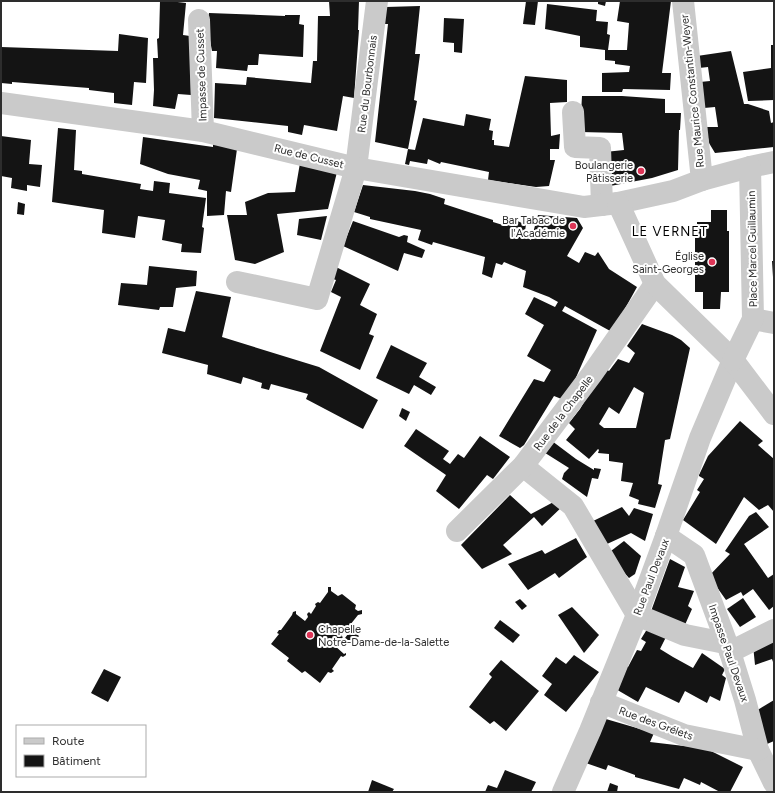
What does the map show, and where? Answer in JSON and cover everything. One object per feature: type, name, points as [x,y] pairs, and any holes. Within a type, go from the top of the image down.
[{"type":"street","name":"Rue du Bourbonnais","points":[[237,282],[317,299],[356,168],[377,1]]},
{"type":"street","name":"Rue Maurice Constantin-Weyer","points":[[683,1],[702,180]]},
{"type":"street","name":"Impasse de Cusset","points":[[199,20],[203,131]]},
{"type":"street","name":"Rue de Cusset","points":[[1,102],[203,131],[356,168],[584,207],[610,204]]},
{"type":"street","points":[[574,112],[575,147],[600,148],[610,204],[626,218],[655,284],[733,360],[774,414]]},
{"type":"street","points":[[610,204],[673,191],[702,180],[774,162]]},
{"type":"street","name":"Place Marcel Guillaumin","points":[[733,360],[764,321],[750,167]]},
{"type":"street","name":"Rue de la Chapelle","points":[[456,531],[523,466],[592,374],[655,284]]},
{"type":"street","name":"Rue Paul Devaux","points":[[563,792],[637,615],[700,438],[733,360]]},
{"type":"street","points":[[523,466],[573,506],[637,615],[685,635],[728,648],[774,630]]},
{"type":"street","name":"Impasse Paul Devaux","points":[[666,536],[694,555],[728,648],[745,700],[758,750],[774,783]]},
{"type":"street","name":"Rue des Grélets","points":[[601,702],[684,735],[758,750]]},
{"type":"building","points":[[160,1],[186,3],[183,35],[190,36],[191,95],[178,94],[175,109],[153,106],[153,58],[158,58],[157,39],[159,38]]},
{"type":"building","points":[[329,1],[359,1],[359,30],[354,98],[343,96],[337,131],[304,125],[302,135],[288,132],[288,126],[214,118],[215,83],[246,85],[247,77],[311,83],[313,61],[317,61],[318,16],[330,16]]},
{"type":"building","points":[[526,1],[538,1],[535,25],[523,24]]},
{"type":"building","points":[[598,1],[606,1],[605,6],[598,4]]},
{"type":"building","points":[[620,1],[671,1],[662,73],[671,73],[670,90],[623,89],[622,92],[602,92],[602,73],[629,72],[630,66],[615,64],[615,61],[605,60],[605,50],[580,47],[580,36],[545,29],[547,4],[597,10],[596,21],[608,22],[607,34],[610,35],[608,50],[627,50],[629,23],[617,21]]},
{"type":"building","points":[[420,6],[415,54],[420,54],[414,100],[417,101],[408,149],[375,142],[388,24],[383,24],[386,7]]},
{"type":"building","points":[[209,13],[285,16],[300,15],[299,24],[304,25],[303,57],[259,54],[258,65],[248,65],[247,71],[216,68],[217,51],[212,51],[207,24]]},
{"type":"building","points":[[444,18],[464,19],[462,53],[454,52],[454,43],[443,42]]},
{"type":"building","points":[[119,34],[148,38],[146,83],[134,82],[132,105],[114,103],[114,93],[89,90],[89,88],[12,82],[12,84],[1,83],[1,47],[118,51]]},
{"type":"building","points":[[771,45],[774,45],[774,100],[748,101],[743,72],[771,68]]},
{"type":"building","points":[[731,51],[744,104],[769,111],[771,123],[774,122],[774,147],[715,153],[709,143],[706,127],[718,127],[715,107],[704,108],[700,82],[710,81],[708,67],[699,68],[697,56]]},
{"type":"building","points":[[525,76],[567,80],[567,102],[550,103],[551,136],[560,134],[559,149],[550,149],[550,160],[555,160],[549,186],[536,187],[488,180],[489,172],[441,162],[440,164],[428,159],[427,164],[410,161],[409,165],[405,164],[408,149],[415,150],[423,118],[464,126],[466,114],[491,119],[489,130],[493,131],[492,140],[494,140],[494,145],[509,147]]},
{"type":"building","points":[[582,96],[622,96],[665,99],[665,113],[681,113],[678,170],[652,178],[605,187],[605,152],[624,150],[622,133],[580,132]]},
{"type":"building","points":[[58,128],[76,130],[74,170],[82,171],[82,174],[141,184],[140,189],[153,191],[154,181],[170,183],[169,193],[206,198],[202,227],[204,228],[201,253],[181,252],[182,244],[162,240],[165,220],[138,216],[135,238],[102,233],[104,210],[52,202]]},
{"type":"building","points":[[1,136],[31,140],[29,164],[42,165],[40,187],[27,185],[27,191],[11,188],[12,178],[1,176]]},
{"type":"building","points":[[143,137],[213,147],[213,144],[237,149],[231,192],[226,191],[224,215],[207,216],[207,191],[198,189],[200,180],[168,174],[140,164]]},
{"type":"building","points":[[300,163],[337,172],[328,209],[277,214],[284,252],[255,264],[235,260],[227,215],[247,215],[245,202],[268,193],[295,192]]},
{"type":"building","points":[[363,185],[430,194],[445,199],[444,204],[493,220],[493,222],[506,226],[509,217],[526,225],[524,236],[531,240],[538,215],[577,218],[583,228],[567,256],[579,263],[585,252],[595,256],[598,252],[609,269],[637,287],[612,332],[565,306],[562,311],[597,330],[570,391],[564,400],[554,396],[524,445],[520,448],[499,436],[534,379],[544,382],[551,370],[527,356],[544,325],[525,314],[534,297],[555,307],[558,302],[523,287],[526,271],[504,262],[502,265],[496,263],[492,278],[482,274],[485,257],[433,242],[432,245],[418,240],[421,230],[370,219],[370,217],[354,212]]},
{"type":"building","points":[[18,202],[25,204],[24,215],[17,214]]},
{"type":"building","name":"Église Saint-Georges","points":[[711,210],[727,210],[727,231],[729,231],[729,292],[721,292],[720,309],[703,309],[703,292],[695,292],[695,231],[697,231],[697,222],[711,222]]},
{"type":"building","points":[[327,216],[321,240],[297,235],[299,219]]},
{"type":"building","points":[[353,221],[399,237],[404,235],[408,236],[407,242],[425,250],[422,258],[404,253],[398,271],[343,246]]},
{"type":"building","points":[[772,261],[774,261],[774,277],[773,277]]},
{"type":"building","points":[[149,266],[197,271],[196,286],[176,288],[173,307],[160,307],[159,310],[118,305],[121,283],[147,285]]},
{"type":"building","points":[[334,266],[370,284],[360,305],[377,314],[369,334],[374,336],[360,370],[320,351],[341,297],[331,292],[336,280],[330,278]]},
{"type":"building","points":[[196,291],[231,297],[222,337],[319,367],[378,400],[363,429],[306,399],[308,394],[271,384],[269,390],[261,388],[262,383],[243,377],[241,384],[207,374],[208,365],[162,353],[168,328],[185,332]]},
{"type":"building","points":[[642,324],[672,335],[681,340],[690,348],[670,439],[665,440],[658,484],[662,485],[655,508],[638,504],[639,500],[629,496],[633,483],[621,481],[623,463],[609,461],[609,454],[598,453],[598,449],[589,459],[566,440],[575,429],[569,423],[580,409],[604,368],[609,371],[618,359],[629,363],[635,353],[627,346]],"holes":[[[634,387],[644,393],[636,428],[604,428],[599,424],[609,407],[619,414]]]},
{"type":"building","points":[[391,345],[427,363],[419,377],[436,387],[431,395],[414,385],[409,394],[376,378]]},
{"type":"building","points":[[402,408],[410,412],[406,421],[399,416]]},
{"type":"building","points":[[740,421],[763,441],[758,445],[774,459],[774,512],[768,505],[759,510],[744,497],[716,544],[683,520],[700,492],[697,490],[704,479],[699,475],[708,456]]},
{"type":"building","points":[[416,429],[449,451],[443,459],[450,464],[458,454],[464,458],[480,436],[510,457],[493,479],[487,475],[459,509],[436,491],[446,475],[404,446]]},
{"type":"building","points":[[552,441],[594,470],[594,468],[601,469],[598,479],[592,478],[587,497],[562,479],[564,473],[569,468],[542,451]]},
{"type":"building","points":[[510,495],[531,514],[561,498],[566,503],[542,526],[534,517],[503,545],[512,554],[482,569],[461,545]]},
{"type":"building","points":[[622,507],[629,516],[634,508],[653,514],[645,541],[631,533],[607,544],[591,522]]},
{"type":"building","points":[[756,512],[769,527],[744,544],[768,578],[774,574],[774,606],[769,610],[753,589],[743,596],[741,592],[726,600],[709,576],[730,554],[725,551],[749,516]]},
{"type":"building","points":[[576,538],[587,557],[559,578],[555,573],[528,590],[508,564],[542,550],[545,554]]},
{"type":"building","points":[[624,541],[641,556],[635,574],[629,578],[607,554]]},
{"type":"building","points":[[670,559],[685,567],[678,587],[694,591],[688,606],[692,609],[684,627],[650,614]]},
{"type":"building","name":"Chapelle Notre-Dame-de-la-Salette","points":[[328,587],[331,587],[331,591],[338,596],[342,594],[356,605],[355,609],[358,611],[362,610],[362,614],[358,615],[350,625],[351,626],[349,629],[347,628],[340,640],[338,638],[334,645],[344,654],[346,653],[346,655],[343,657],[341,656],[332,669],[334,671],[331,673],[328,672],[320,683],[305,671],[302,673],[287,661],[289,658],[271,644],[279,634],[277,633],[279,630],[281,630],[293,612],[296,611],[296,614],[305,621],[308,617],[307,614],[309,612],[311,614],[316,606],[315,604],[318,602],[320,603],[328,592]]},
{"type":"building","points":[[743,598],[756,617],[740,627],[727,609]]},
{"type":"building","points":[[520,599],[527,606],[522,610],[515,602]]},
{"type":"building","points":[[572,607],[599,635],[584,653],[558,615]]},
{"type":"building","points":[[500,620],[520,635],[513,643],[494,628]]},
{"type":"building","points":[[649,626],[667,635],[660,649],[673,657],[693,668],[702,653],[725,669],[722,675],[726,678],[720,701],[710,696],[707,703],[685,691],[679,703],[646,687],[638,702],[614,688],[625,667],[628,667],[637,650],[641,651],[646,642],[641,639]]},
{"type":"building","points":[[351,630],[359,636],[352,644],[345,638]]},
{"type":"building","points":[[774,639],[774,665],[772,659],[755,665],[753,645]]},
{"type":"building","points":[[574,655],[599,672],[566,712],[544,695],[552,684],[542,676],[556,657],[566,664]]},
{"type":"building","points":[[501,660],[539,691],[506,731],[494,721],[490,724],[469,707],[492,677],[489,674]]},
{"type":"building","points":[[104,669],[121,677],[108,702],[91,693]]},
{"type":"building","points":[[774,700],[774,741],[767,744],[756,711]]},
{"type":"building","points":[[599,717],[654,733],[650,742],[703,747],[743,767],[730,792],[720,792],[701,782],[700,785],[684,778],[679,789],[635,777],[635,775],[608,765],[606,770],[580,761]]},
{"type":"building","points":[[505,770],[536,782],[531,792],[485,792],[488,785],[497,788]]},
{"type":"building","points":[[372,780],[394,789],[392,792],[368,792]]},
{"type":"building","points":[[610,783],[618,786],[617,792],[607,792]]},
{"type":"place","name":"Boulangerie Pâtisserie","points":[[641,171]]},
{"type":"place","name":"Bar Tabac de l'Académie","points":[[573,226]]},
{"type":"place","name":"Église Saint-Georges","points":[[712,262]]},
{"type":"place","name":"Chapelle Notre-Dame-de-la-Salette","points":[[310,635]]},
{"type":"district","name":"LE VERNET","points":[[670,231]]}]
